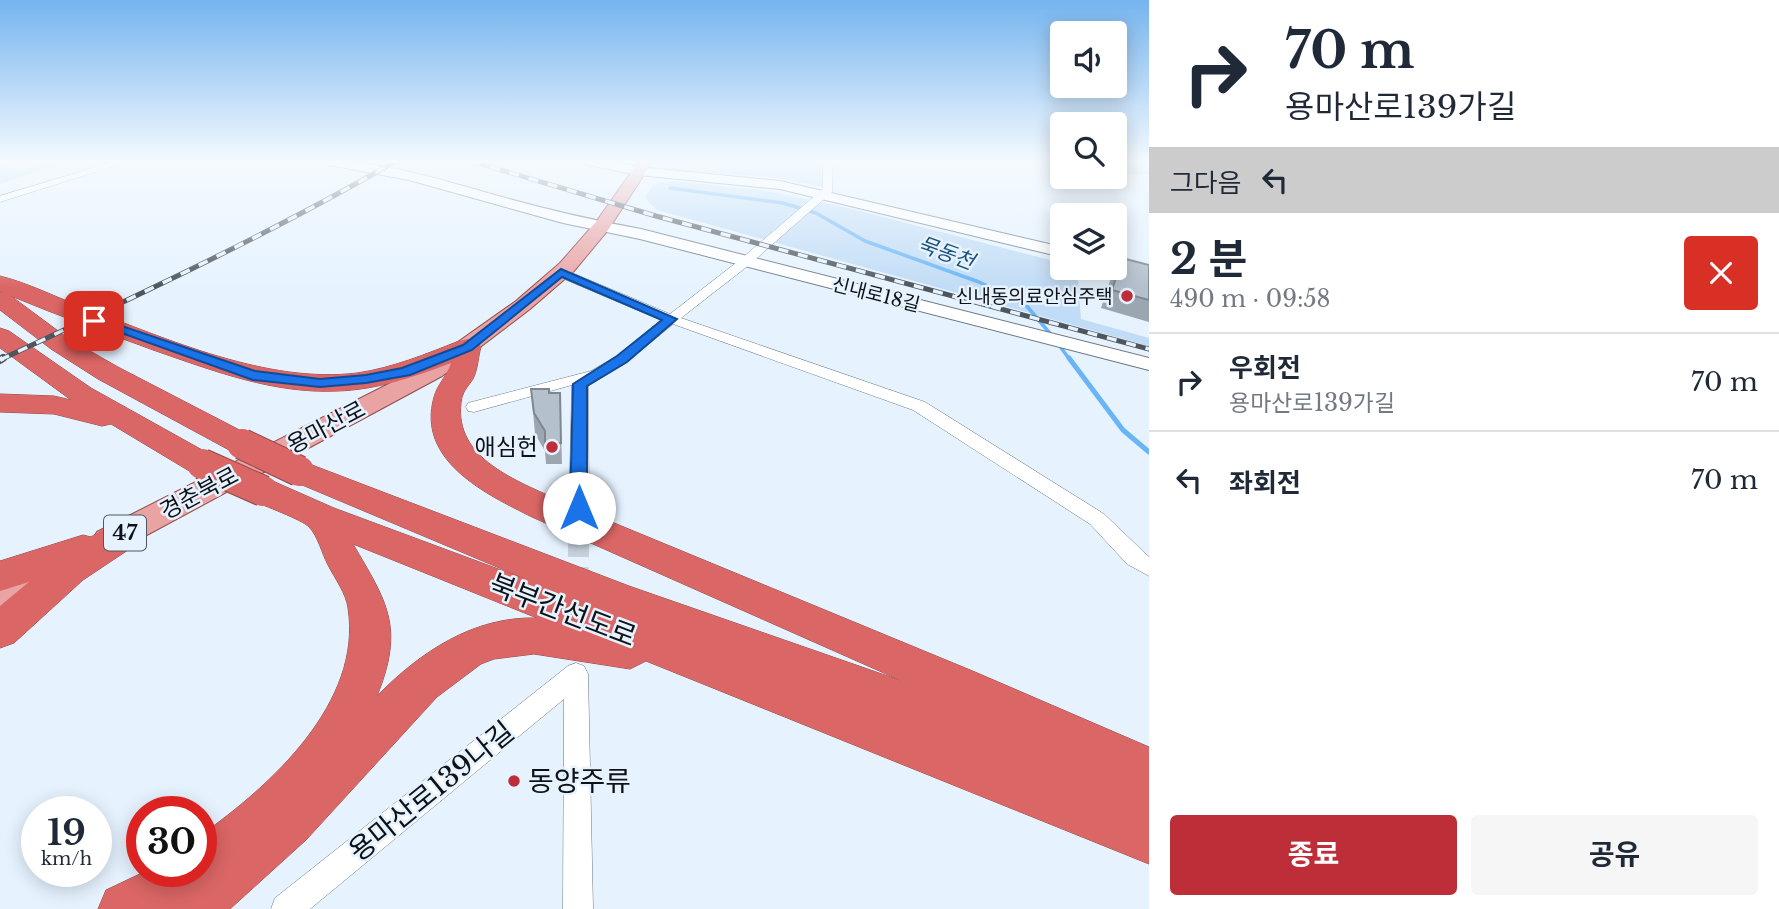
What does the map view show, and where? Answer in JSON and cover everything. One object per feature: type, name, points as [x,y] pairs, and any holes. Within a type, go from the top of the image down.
[{"type":"highway","points":[[0,283],[68,312],[253,375],[320,383],[366,379],[405,372],[468,347]]},
{"type":"highway","name":"북부간선도로","points":[[0,299],[60,344],[251,467],[322,517],[1149,838]]},
{"type":"highway","name":"북부간선도로","points":[[0,337],[81,394],[202,464],[299,471],[418,522],[589,588],[1149,791]]},
{"type":"highway","points":[[468,347],[461,375],[449,394],[445,411],[447,429],[455,450],[481,476],[544,508],[1149,771]]},
{"type":"highway","points":[[0,403],[54,405],[138,427]]},
{"type":"highway","points":[[217,854],[284,801],[316,763],[339,729],[364,669],[370,636],[368,608],[359,585],[322,517]]},
{"type":"highway","points":[[0,576],[68,555],[127,531]]},
{"type":"highway","points":[[0,630],[60,576],[127,531]]},
{"type":"highway","points":[[184,909],[205,896],[271,840],[423,680],[464,651],[520,636],[556,638],[682,656]]},
{"type":"highway","points":[[125,909],[170,887]]},
{"type":"main road","name":"용마산로","points":[[251,467],[433,371],[468,347],[561,273],[617,203]]},
{"type":"main road","name":"경춘북로","points":[[0,598],[251,467]]},
{"type":"street","name":"신내로18길","points":[[509,203],[568,220],[640,234],[1149,364]]},
{"type":"street","points":[[474,407],[590,375],[622,359],[745,262],[813,203]]},
{"type":"street","points":[[848,203],[1050,249]]},
{"type":"street","points":[[1127,268],[1149,273]]},
{"type":"street","points":[[561,273],[671,319],[919,406],[1097,519],[1134,558],[1149,568]]},
{"type":"street","points":[[579,508],[580,384],[590,375]]},
{"type":"street","name":"용마산로139나길","points":[[286,909],[576,674],[578,909]]},
{"type":"shaded area","points":[[650,203],[827,203],[1050,260],[1050,280],[1078,280],[1081,319],[1149,338],[1149,346],[657,210]]},
{"type":"building","points":[[1127,259],[1149,265],[1149,300],[1112,290],[1115,280],[1127,280]]},
{"type":"building","points":[[531,389],[549,389],[549,393],[560,393],[561,443],[545,443],[545,431],[534,413]]},
{"type":"waterway","name":"묵동천","points":[[784,203],[816,213],[865,241],[979,282],[1025,304],[1053,337]]},
{"type":"waterway","name":"묵동천","points":[[1059,345],[1070,360]]},
{"type":"waterway","name":"묵동천","points":[[1069,358],[1123,430],[1149,452]]},
{"type":"tunnel","points":[[578,588],[579,515]]},
{"type":"railway","points":[[3,358],[0,360],[250,240],[319,203]]},
{"type":"railway","points":[[614,203],[1149,349]]},
{"type":"place","name":"신내동의료안심주택","points":[[1127,296]]},
{"type":"place","name":"애심헌","points":[[552,447]]},
{"type":"place","name":"동양주류","points":[[514,781]]},
{"type":"route","points":[[94,321],[253,375],[320,383],[366,379],[405,372],[468,347],[561,273],[671,319],[622,359],[590,375],[580,384],[579,508]]}]
